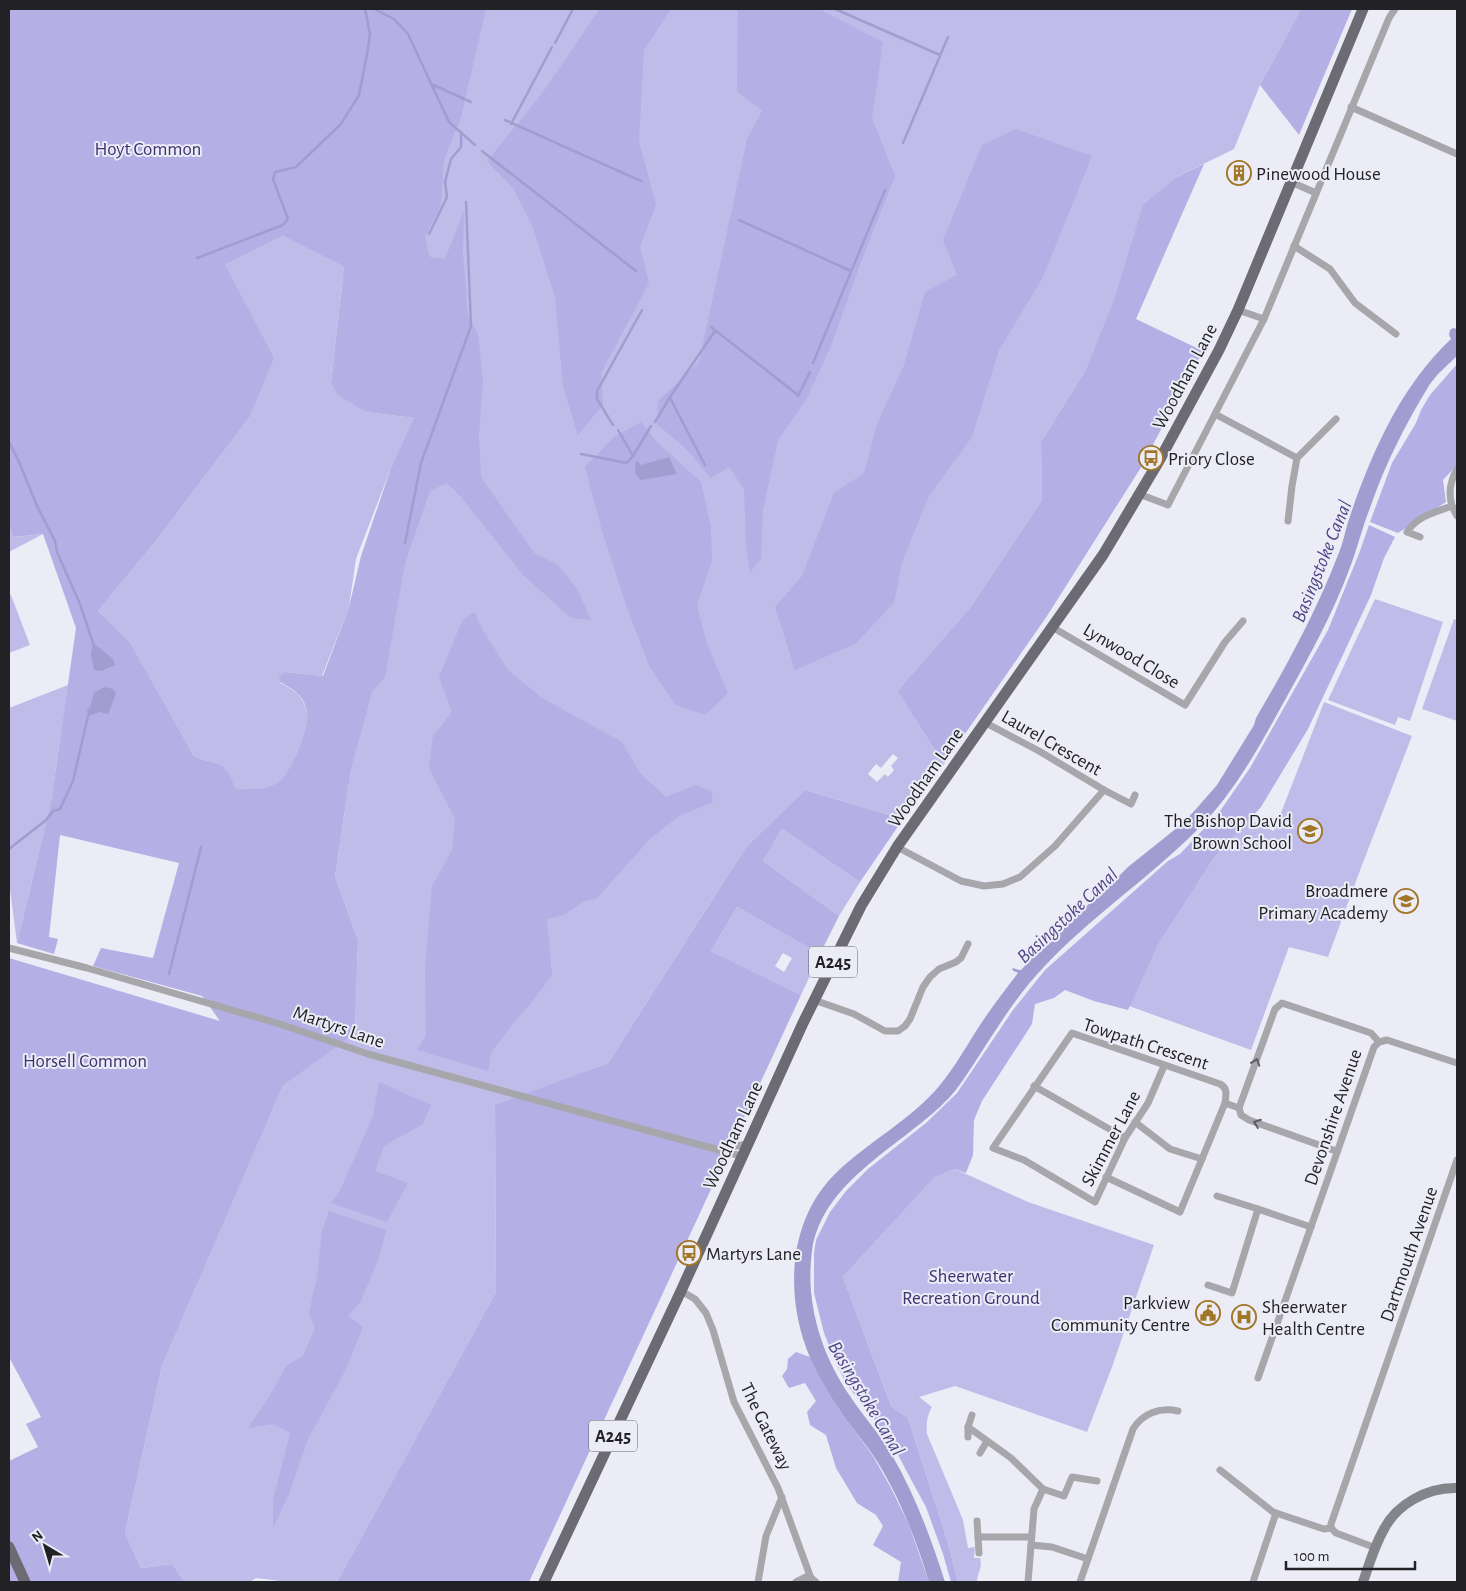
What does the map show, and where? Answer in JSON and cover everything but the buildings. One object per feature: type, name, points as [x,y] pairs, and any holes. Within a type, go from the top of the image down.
[{"type":"main road","name":"Woodham Lane","points":[[544,1582],[682,1290],[814,1000],[861,906],[897,848],[1103,555],[1139,494],[1219,350],[1238,310],[1363,9]]},
{"type":"main road","points":[[9,1547],[25,1582]]},
{"type":"street","points":[[1139,494],[1168,505],[1264,319],[1389,18],[1395,9]]},
{"type":"street","points":[[1351,108],[1457,154]]},
{"type":"street","points":[[1291,182],[1316,193]]},
{"type":"street","points":[[1294,246],[1330,269],[1356,303],[1396,334]]},
{"type":"street","points":[[1238,310],[1264,319]]},
{"type":"street","points":[[1216,414],[1298,458]]},
{"type":"street","points":[[1288,521],[1292,486],[1298,458],[1336,418]]},
{"type":"street","points":[[1457,469],[1450,485],[1452,506],[1457,516]]},
{"type":"street","points":[[1420,537],[1407,532],[1410,527],[1420,518],[1452,506]]},
{"type":"street","name":"Lynwood Close","points":[[1052,627],[1185,705],[1225,642],[1243,620]]},
{"type":"street","name":"Laurel Crescent","points":[[984,722],[1131,804],[1135,795]]},
{"type":"street","name":"Laurel Crescent","points":[[897,848],[961,881],[984,886],[1003,884],[1020,877],[1055,846],[1104,790]]},
{"type":"street","points":[[814,1000],[854,1014],[885,1031],[898,1030],[910,1019],[923,987],[930,977],[940,969],[962,958],[968,944]]},
{"type":"street","name":"Martyrs Lane","points":[[9,948],[87,968],[280,1024],[368,1054],[742,1156]]},
{"type":"street","points":[[1336,1151],[1274,1130],[1241,1115],[1239,1108],[1275,1009],[1282,1003],[1371,1033],[1379,1042]]},
{"type":"street","name":"Towpath Crescent","points":[[993,1148],[1072,1033],[1224,1086],[1226,1092],[1225,1103]]},
{"type":"street","name":"Devonshire Avenue","points":[[1258,1378],[1374,1047],[1379,1042],[1387,1040],[1457,1063]]},
{"type":"street","name":"Skimmer Lane","points":[[993,1148],[1024,1160],[1095,1202],[1125,1138],[1148,1103],[1164,1066]]},
{"type":"street","points":[[1034,1086],[1125,1138]]},
{"type":"street","points":[[1106,1177],[1180,1212],[1225,1103],[1239,1108]]},
{"type":"street","points":[[1135,1122],[1170,1149],[1202,1159]]},
{"type":"street","name":"Martyrs Lane","points":[[716,1150],[747,1144]]},
{"type":"street","name":"Dartmouth Avenue","points":[[1331,1528],[1457,1160]]},
{"type":"street","points":[[1217,1196],[1312,1227]]},
{"type":"street","points":[[1208,1285],[1232,1292],[1258,1209]]},
{"type":"street","name":"The Gateway","points":[[682,1290],[695,1300],[706,1313],[713,1330],[734,1402],[782,1497],[814,1580]]},
{"type":"street","points":[[1080,1582],[1133,1429],[1142,1418],[1156,1411],[1169,1409],[1178,1411]]},
{"type":"street","points":[[968,1437],[968,1427],[972,1415]]},
{"type":"street","points":[[968,1427],[1011,1458],[1043,1489],[1064,1496],[1072,1477],[1097,1481]]},
{"type":"street","points":[[980,1453],[987,1441]]},
{"type":"street","points":[[1220,1470],[1275,1512],[1324,1529],[1331,1528],[1336,1533],[1376,1548]]},
{"type":"street","points":[[1363,1582],[1383,1530],[1388,1522],[1411,1501],[1428,1492],[1457,1488]]},
{"type":"street","points":[[1028,1582],[1034,1510],[1043,1489]]},
{"type":"street","points":[[758,1582],[766,1536],[782,1497]]},
{"type":"street","points":[[1253,1582],[1275,1512]]},
{"type":"street","points":[[977,1521],[979,1553]]},
{"type":"street","points":[[978,1536],[1031,1541],[1088,1559]]},
{"type":"street","points":[[796,1582],[806,1577],[814,1580]]},
{"type":"green space","points":[[9,9],[486,9],[461,117],[444,160],[441,205],[425,237],[430,257],[445,259],[464,211],[463,252],[468,316],[478,334],[483,380],[479,436],[481,477],[534,553],[558,565],[578,590],[591,620],[571,618],[524,576],[461,497],[447,483],[430,491],[405,563],[385,677],[372,692],[351,770],[335,876],[358,940],[355,1033],[283,1086],[162,1366],[125,1533],[141,1568],[172,1564],[185,1582],[9,1582],[9,1461],[38,1447],[26,1424],[41,1417],[9,1357],[9,958],[220,1021],[202,996],[93,966],[101,948],[153,958],[179,863],[60,835],[49,937],[58,939],[54,954],[17,943],[51,802],[76,628],[43,534],[14,537],[9,526]],"holes":[[[283,236],[344,267],[331,383],[338,395],[366,412],[414,418],[391,468],[361,556],[349,607],[323,676],[285,672],[279,677],[280,682],[301,697],[307,712],[302,740],[292,763],[281,780],[276,784],[261,789],[235,788],[224,767],[194,756],[130,642],[98,611],[156,541],[249,418],[274,358],[225,265]]]},
{"type":"green space","points":[[443,9],[1301,9],[1260,85],[1234,149],[1177,177],[1115,298],[1085,371],[1041,442],[1042,500],[969,609],[897,691],[944,764],[903,819],[805,790],[746,847],[608,1063],[495,1106],[496,1292],[337,1582],[288,1582],[256,1578],[250,1582],[185,1582],[172,1564],[141,1568],[125,1533],[162,1366],[283,1086],[355,1032],[358,940],[335,876],[351,770],[465,321],[420,255]],"holes":[[[893,754],[898,758],[891,766],[894,770],[888,777],[885,774],[877,782],[868,774],[876,764],[881,768]]]},
{"type":"green space","points":[[596,9],[671,9],[644,50],[639,141],[656,205],[640,247],[649,283],[601,373],[603,405],[578,435],[563,387],[555,297],[532,225],[513,188],[487,161],[543,92],[598,11]]},
{"type":"green space","points":[[738,9],[819,9],[883,42],[872,118],[895,176],[861,262],[831,346],[806,400],[778,440],[763,511],[761,558],[750,573],[746,546],[744,489],[729,467],[711,478],[686,449],[657,424],[658,401],[699,362],[747,139],[762,111],[737,91]]},
{"type":"green space","points":[[1301,9],[1352,9],[1299,135],[1260,85]]},
{"type":"green space","points":[[1016,129],[1092,156],[1042,279],[999,350],[972,437],[929,496],[902,562],[894,603],[855,644],[795,670],[775,607],[802,576],[834,493],[864,473],[877,424],[904,365],[925,292],[957,275],[943,240],[982,145]]},
{"type":"green space","points":[[1204,164],[1136,319],[1203,351],[1140,469],[1047,616],[944,764],[897,691],[969,609],[1042,500],[1041,442],[1085,371],[1115,297],[1143,205],[1177,177]]},
{"type":"green space","points":[[283,236],[344,267],[331,383],[366,412],[415,418],[391,468],[356,559],[349,607],[322,676],[285,672],[280,683],[298,694],[306,707],[307,713],[302,740],[292,763],[287,773],[276,785],[261,789],[234,788],[224,767],[194,756],[130,642],[98,611],[156,541],[249,418],[225,265]]},
{"type":"green space","points":[[1457,364],[1457,465],[1443,480],[1446,502],[1398,533],[1370,522],[1392,463],[1416,423],[1421,410],[1430,395]]},
{"type":"green space","points":[[641,422],[657,442],[701,482],[711,528],[712,561],[697,605],[707,644],[728,693],[705,715],[676,705],[649,666],[626,605],[602,531],[585,467],[614,437]]},
{"type":"green space","points":[[1369,525],[1395,537],[1384,558],[1371,595],[1308,729],[1261,807],[1214,858],[1158,945],[1128,1010],[1094,1001],[1065,990],[1054,998],[1035,1004],[1032,1024],[982,1101],[974,1120],[973,1155],[966,1173],[955,1169],[935,1177],[843,1277],[891,1406],[908,1418],[948,1543],[958,1582],[951,1582],[926,1507],[884,1432],[847,1385],[835,1361],[824,1333],[814,1293],[814,1253],[816,1240],[830,1212],[846,1191],[868,1169],[926,1123],[957,1093],[1013,1010],[1045,970],[1168,861],[1180,854],[1218,814],[1250,768],[1328,630]]},
{"type":"green space","points":[[9,526],[15,537],[43,534],[9,552]]},
{"type":"green space","points":[[11,595],[30,645],[9,653],[9,596]]},
{"type":"green space","points":[[1375,599],[1443,622],[1410,721],[1398,717],[1395,725],[1328,700]]},
{"type":"green space","points":[[474,612],[485,634],[509,671],[542,698],[622,742],[640,773],[666,797],[695,785],[711,791],[713,802],[679,816],[650,839],[596,899],[583,902],[564,915],[547,919],[552,975],[491,1053],[488,1071],[417,1050],[426,1035],[425,969],[432,886],[452,850],[455,819],[429,768],[433,736],[452,712],[439,677],[462,621]]},
{"type":"green space","points":[[1454,619],[1457,620],[1457,721],[1422,709]]},
{"type":"green space","points":[[68,685],[51,802],[17,943],[9,882],[9,708]]},
{"type":"green space","name":"The Bishop David Brown School","points":[[1324,702],[1412,736],[1328,957],[1289,947],[1251,1050],[1129,1006],[1158,945],[1214,858],[1249,820],[1274,831]]},
{"type":"green space","points":[[805,790],[903,819],[860,882],[782,829],[763,861],[839,916],[820,954],[737,907],[711,951],[801,995],[529,1582],[337,1582],[496,1292],[495,1105],[608,1063],[746,847]]},
{"type":"green space","points":[[782,829],[860,882],[839,916],[763,861]]},
{"type":"green space","points":[[737,907],[820,954],[801,995],[711,951]],"holes":[[[783,953],[792,958],[784,972],[775,966]]]},
{"type":"green space","points":[[379,1082],[431,1105],[423,1124],[384,1146],[375,1171],[408,1183],[387,1222],[331,1203],[340,1191],[373,1116]]},
{"type":"green space","name":"Sheerwater Recreation Ground","points":[[955,1169],[1028,1202],[1154,1245],[1112,1367],[1087,1432],[955,1386],[919,1397],[932,1407],[927,1420],[927,1434],[963,1520],[968,1548],[975,1547],[974,1558],[980,1558],[981,1565],[977,1582],[958,1582],[948,1543],[908,1418],[891,1406],[843,1277],[935,1177]]},
{"type":"green space","points":[[329,1211],[386,1230],[380,1255],[361,1301],[348,1316],[363,1327],[346,1369],[308,1439],[289,1494],[273,1528],[273,1500],[290,1433],[273,1424],[248,1428],[269,1397],[287,1365],[303,1356],[315,1328],[309,1313],[317,1276],[322,1231]]},
{"type":"green space","points":[[796,1352],[810,1357],[837,1406],[873,1456],[909,1525],[929,1582],[898,1582],[901,1562],[873,1545],[883,1526],[876,1515],[857,1503],[836,1468],[826,1435],[810,1425],[807,1412],[816,1401],[805,1383],[789,1388],[782,1376],[787,1369],[788,1359]]},
{"type":"shaded area","name":"Basingstoke Canal","points":[[1453,328],[1457,329],[1457,356],[1430,384],[1404,429],[1382,476],[1355,555],[1327,620],[1265,735],[1234,786],[1209,817],[1177,850],[1079,932],[1043,968],[1015,1002],[953,1094],[931,1115],[867,1166],[848,1184],[831,1204],[819,1226],[812,1251],[810,1270],[813,1308],[823,1345],[840,1380],[887,1447],[915,1501],[945,1582],[929,1582],[912,1533],[890,1485],[873,1455],[831,1397],[816,1370],[806,1346],[798,1321],[794,1267],[798,1241],[806,1216],[819,1193],[836,1173],[929,1098],[940,1085],[1018,973],[1012,970],[1013,968],[1021,970],[1052,937],[1128,867],[1183,823],[1217,785],[1254,725],[1256,718],[1311,618],[1340,551],[1349,519],[1377,446],[1402,400],[1417,378],[1451,339],[1449,335],[1450,330]]},
{"type":"shaded area","points":[[669,457],[677,474],[641,480],[635,473],[636,460],[641,465]]},
{"type":"shaded area","points":[[93,643],[113,659],[115,665],[102,671],[94,670],[91,655]]},
{"type":"shaded area","points":[[104,687],[113,689],[116,694],[108,714],[100,712],[88,716],[87,710],[90,707],[94,693]]},
{"type":"waterway","points":[[197,258],[283,225],[288,219],[273,179],[275,172],[296,167],[341,124],[359,95],[370,34],[365,9]]},
{"type":"waterway","points":[[374,9],[394,19],[408,34],[449,122],[475,145]]},
{"type":"waterway","points":[[555,43],[573,9]]},
{"type":"waterway","points":[[835,9],[940,55]]},
{"type":"waterway","points":[[903,143],[948,37]]},
{"type":"waterway","points":[[511,124],[552,47]]},
{"type":"waterway","points":[[431,84],[471,102]]},
{"type":"waterway","points":[[505,120],[641,181]]},
{"type":"waterway","points":[[429,234],[447,197],[445,182],[451,159],[461,147],[461,132]]},
{"type":"waterway","points":[[482,151],[636,271]]},
{"type":"waterway","points":[[813,363],[885,190]]},
{"type":"waterway","points":[[405,543],[421,463],[471,326],[466,202]]},
{"type":"waterway","points":[[739,220],[851,271]]},
{"type":"waterway","points":[[613,425],[597,399],[597,391],[642,310]]},
{"type":"waterway","points":[[711,327],[798,395]]},
{"type":"waterway","points":[[655,422],[715,331]]},
{"type":"waterway","points":[[798,396],[810,372]]},
{"type":"waterway","points":[[670,398],[705,465]]},
{"type":"waterway","points":[[581,454],[627,463],[651,426]]},
{"type":"waterway","points":[[618,430],[633,456]]},
{"type":"waterway","points":[[9,442],[38,508],[55,541],[57,552],[80,604],[93,643]]},
{"type":"waterway","points":[[9,849],[46,820],[53,811],[60,809],[73,781],[88,716]]},
{"type":"waterway","points":[[169,974],[201,847]]},
{"type":"place","name":"Pinewood House","points":[[1239,173]]},
{"type":"place","name":"Priory Close","points":[[1151,458]]},
{"type":"place","name":"The Bishop David Brown School","points":[[1310,831]]},
{"type":"place","name":"Broadmere Primary Academy","points":[[1406,901]]},
{"type":"place","name":"Martyrs Lane","points":[[689,1253]]},
{"type":"place","name":"Parkview Community Centre","points":[[1208,1313]]},
{"type":"place","name":"Sheerwater Health Centre","points":[[1244,1317]]},
{"type":"park label","name":"Hoyt Common","points":[[148,148]]},
{"type":"park label","name":"Horsell Common","points":[[85,1060]]}]
